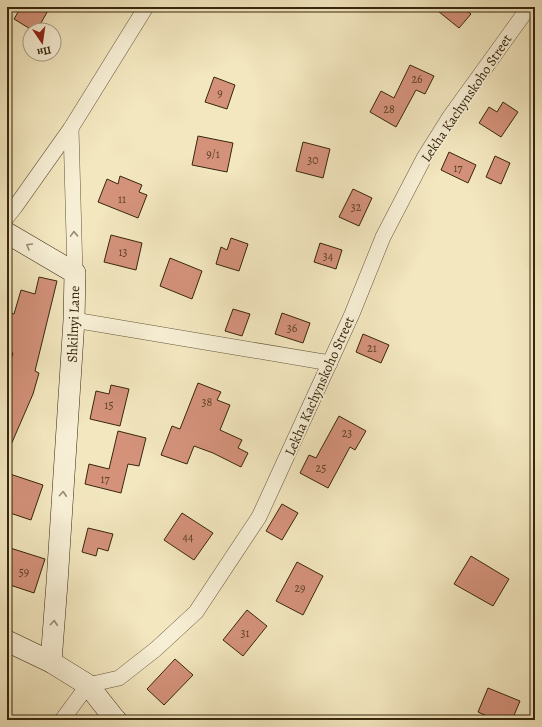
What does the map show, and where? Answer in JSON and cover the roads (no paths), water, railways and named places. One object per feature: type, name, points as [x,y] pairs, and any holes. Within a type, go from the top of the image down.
[{"type":"street","points":[[7,217],[20,201],[71,128],[146,7]]},
{"type":"street","name":"Lekha Kachynskoho Street","points":[[88,685],[119,678],[156,649],[196,612],[259,517],[352,314],[383,237],[424,158],[449,118],[529,7]]},
{"type":"street","name":"Shkilnyi Lane","points":[[51,662],[58,583],[74,320],[75,273],[71,128]]},
{"type":"street","points":[[7,234],[75,273]]},
{"type":"street","points":[[74,320],[330,363]]},
{"type":"street","points":[[7,641],[51,662],[88,685],[116,720]]},
{"type":"street","points":[[62,720],[88,685]]}]
